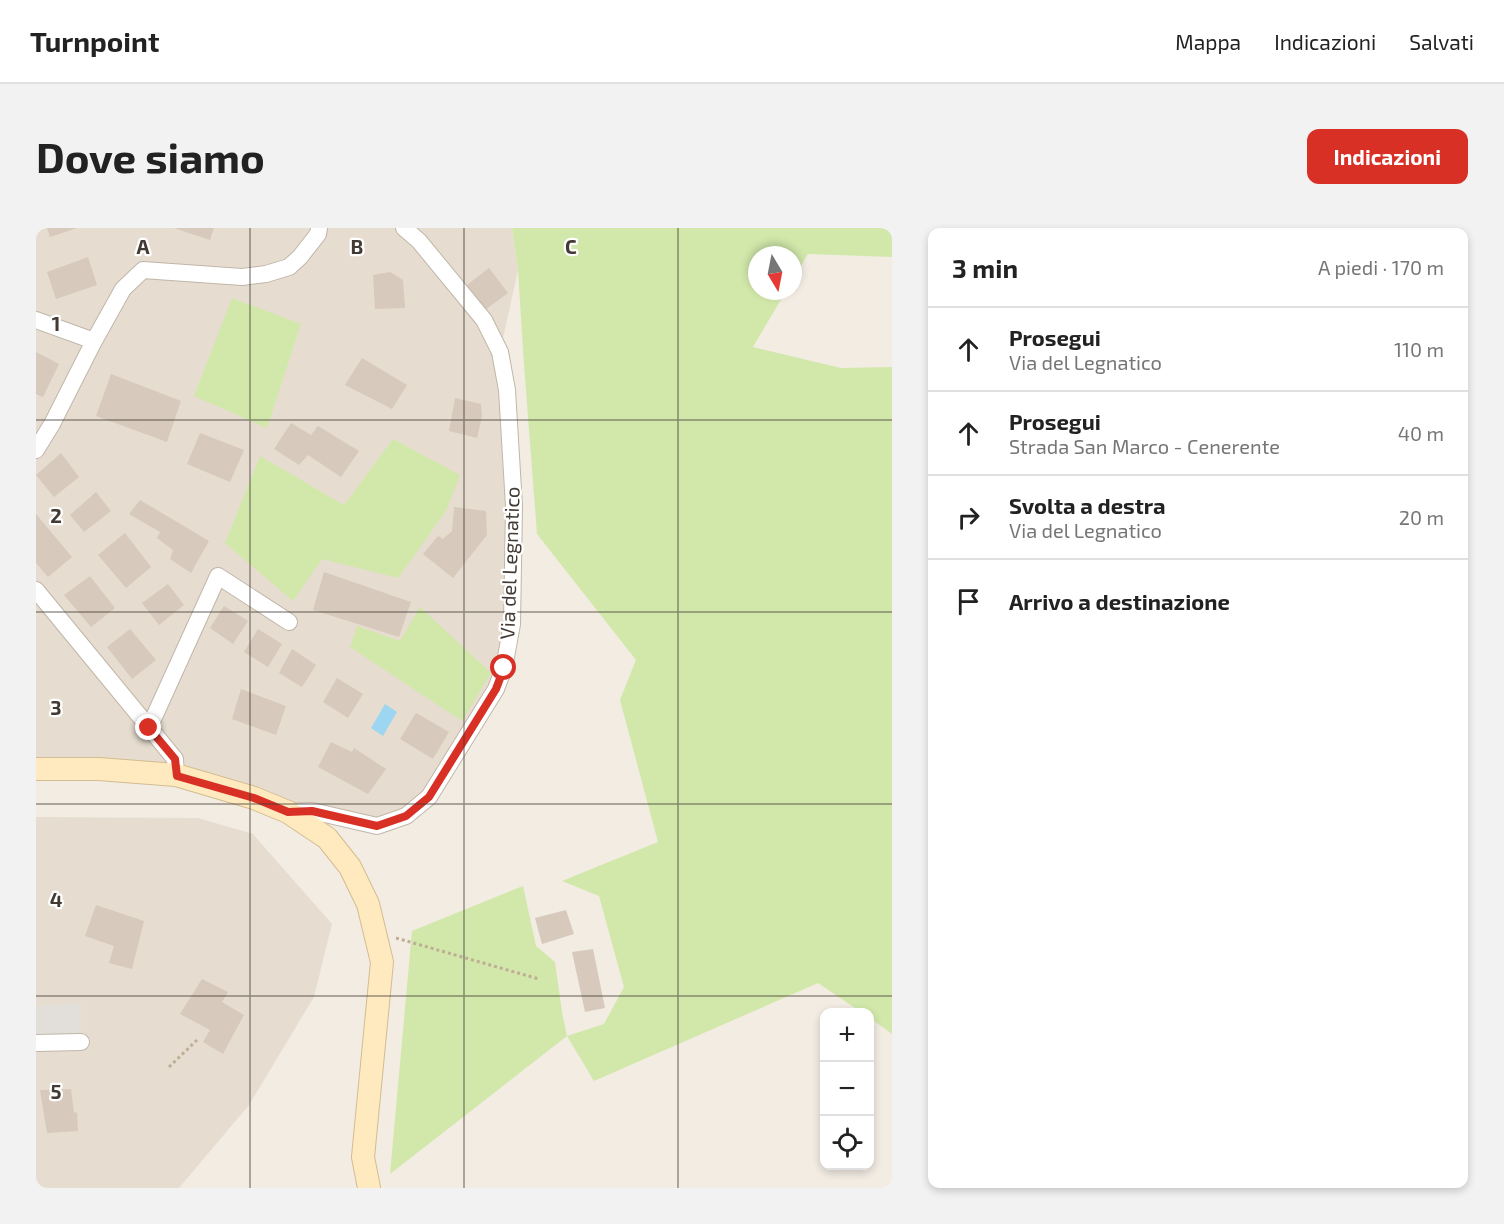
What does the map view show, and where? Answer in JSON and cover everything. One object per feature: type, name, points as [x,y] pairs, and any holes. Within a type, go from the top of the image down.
[{"type":"main road","points":[[36,769],[99,769],[177,776],[254,798],[288,812],[327,838],[350,867],[368,903],[382,962],[363,1157],[369,1188]]},
{"type":"street","points":[[36,450],[123,289],[144,270],[242,277],[266,274],[289,267],[318,234],[319,228]]},
{"type":"street","name":"Via del Legnatico","points":[[288,812],[312,811],[377,826],[406,816],[429,797],[496,689],[504,668],[512,624],[514,506],[507,390],[500,352],[484,320],[419,241],[404,228]]},
{"type":"street","points":[[36,320],[94,341]]},
{"type":"street","points":[[149,728],[218,576],[289,622]]},
{"type":"street","points":[[36,590],[175,759],[177,776]]},
{"type":"street","points":[[36,1043],[81,1042]]},
{"type":"path","points":[[374,932],[539,979]]},
{"type":"path","points":[[169,1067],[197,1040]]},
{"type":"shaded area","points":[[36,228],[512,228],[518,270],[500,352],[514,506],[504,668],[429,797],[377,826],[176,775],[36,769]]},
{"type":"shaded area","points":[[36,817],[198,818],[253,834],[332,924],[314,997],[249,1105],[179,1188],[36,1188]]},
{"type":"shaded area","points":[[81,1003],[81,1042],[36,1043],[36,1006]]},
{"type":"green space","points":[[512,228],[892,228],[892,257],[808,254],[802,264],[802,246],[748,246],[748,300],[781,300],[753,347],[841,368],[892,367],[892,1034],[874,1021],[874,1008],[855,1008],[818,983],[594,1081],[567,1036],[604,1024],[624,987],[599,896],[562,881],[658,842],[620,700],[636,660],[537,534],[518,271]]},
{"type":"green space","points":[[232,298],[301,324],[267,428],[194,396]]},
{"type":"green space","points":[[393,439],[460,475],[446,511],[398,578],[322,559],[293,601],[225,543],[260,456],[344,505]]},
{"type":"green space","points":[[420,607],[491,673],[462,721],[350,647],[357,626],[400,641]]},
{"type":"green space","points":[[523,886],[536,946],[555,962],[567,1036],[390,1174],[412,931]]},
{"type":"water","points":[[385,704],[397,712],[383,736],[371,728]]},
{"type":"building","points":[[47,228],[77,228],[50,237]]},
{"type":"building","points":[[174,228],[214,228],[210,240]]},
{"type":"building","points":[[88,257],[97,285],[56,299],[47,272]]},
{"type":"building","points":[[489,268],[508,293],[485,310],[467,285]]},
{"type":"building","points":[[390,272],[403,280],[405,308],[375,309],[373,275]]},
{"type":"building","points":[[36,352],[59,364],[43,397],[36,394]]},
{"type":"building","points":[[362,358],[407,385],[392,409],[345,385]]},
{"type":"building","points":[[111,374],[181,401],[167,442],[96,416]]},
{"type":"building","points":[[455,398],[481,404],[482,416],[477,438],[449,431]]},
{"type":"building","points":[[291,423],[311,435],[318,426],[359,451],[341,477],[308,455],[299,465],[274,449]]},
{"type":"building","points":[[200,433],[244,450],[230,482],[187,464]]},
{"type":"building","points":[[61,453],[79,477],[54,497],[36,475]]},
{"type":"building","points":[[96,492],[111,511],[84,532],[70,515]]},
{"type":"building","points":[[140,500],[209,541],[191,573],[170,559],[173,550],[157,538],[160,532],[129,514]]},
{"type":"building","points":[[454,507],[486,511],[487,535],[453,578],[423,554],[438,536],[443,539],[452,531]]},
{"type":"building","points":[[36,514],[72,557],[48,577],[36,563]]},
{"type":"building","points":[[125,533],[151,567],[126,588],[98,555]]},
{"type":"building","points":[[324,572],[411,602],[399,637],[313,610]]},
{"type":"building","points":[[90,576],[115,608],[91,627],[64,595]]},
{"type":"building","points":[[168,584],[184,605],[159,625],[142,603]]},
{"type":"building","points":[[224,606],[248,621],[233,644],[210,628]]},
{"type":"building","points":[[130,629],[156,660],[132,679],[107,647]]},
{"type":"building","points":[[258,629],[282,644],[268,667],[244,652]]},
{"type":"building","points":[[292,649],[316,665],[302,687],[279,673]]},
{"type":"building","points":[[337,678],[363,694],[348,718],[323,702]]},
{"type":"building","points":[[241,689],[286,706],[276,735],[232,719]]},
{"type":"building","points":[[416,713],[449,732],[433,759],[400,739]]},
{"type":"building","points":[[331,742],[352,752],[354,748],[386,769],[368,794],[318,767]]},
{"type":"building","points":[[96,905],[144,921],[132,969],[109,963],[114,946],[85,936]]},
{"type":"building","points":[[566,910],[574,934],[542,944],[535,918]]},
{"type":"building","points":[[593,949],[605,1008],[585,1012],[572,952]]},
{"type":"building","points":[[202,979],[228,992],[222,1002],[244,1015],[223,1054],[203,1042],[210,1030],[180,1014]]},
{"type":"building","points":[[71,1089],[74,1113],[77,1112],[78,1131],[47,1133],[40,1090]]},
{"type":"route","points":[[149,728],[175,759],[177,776],[254,798],[288,812],[312,811],[377,826],[406,816],[429,797],[496,689],[504,668]]}]
